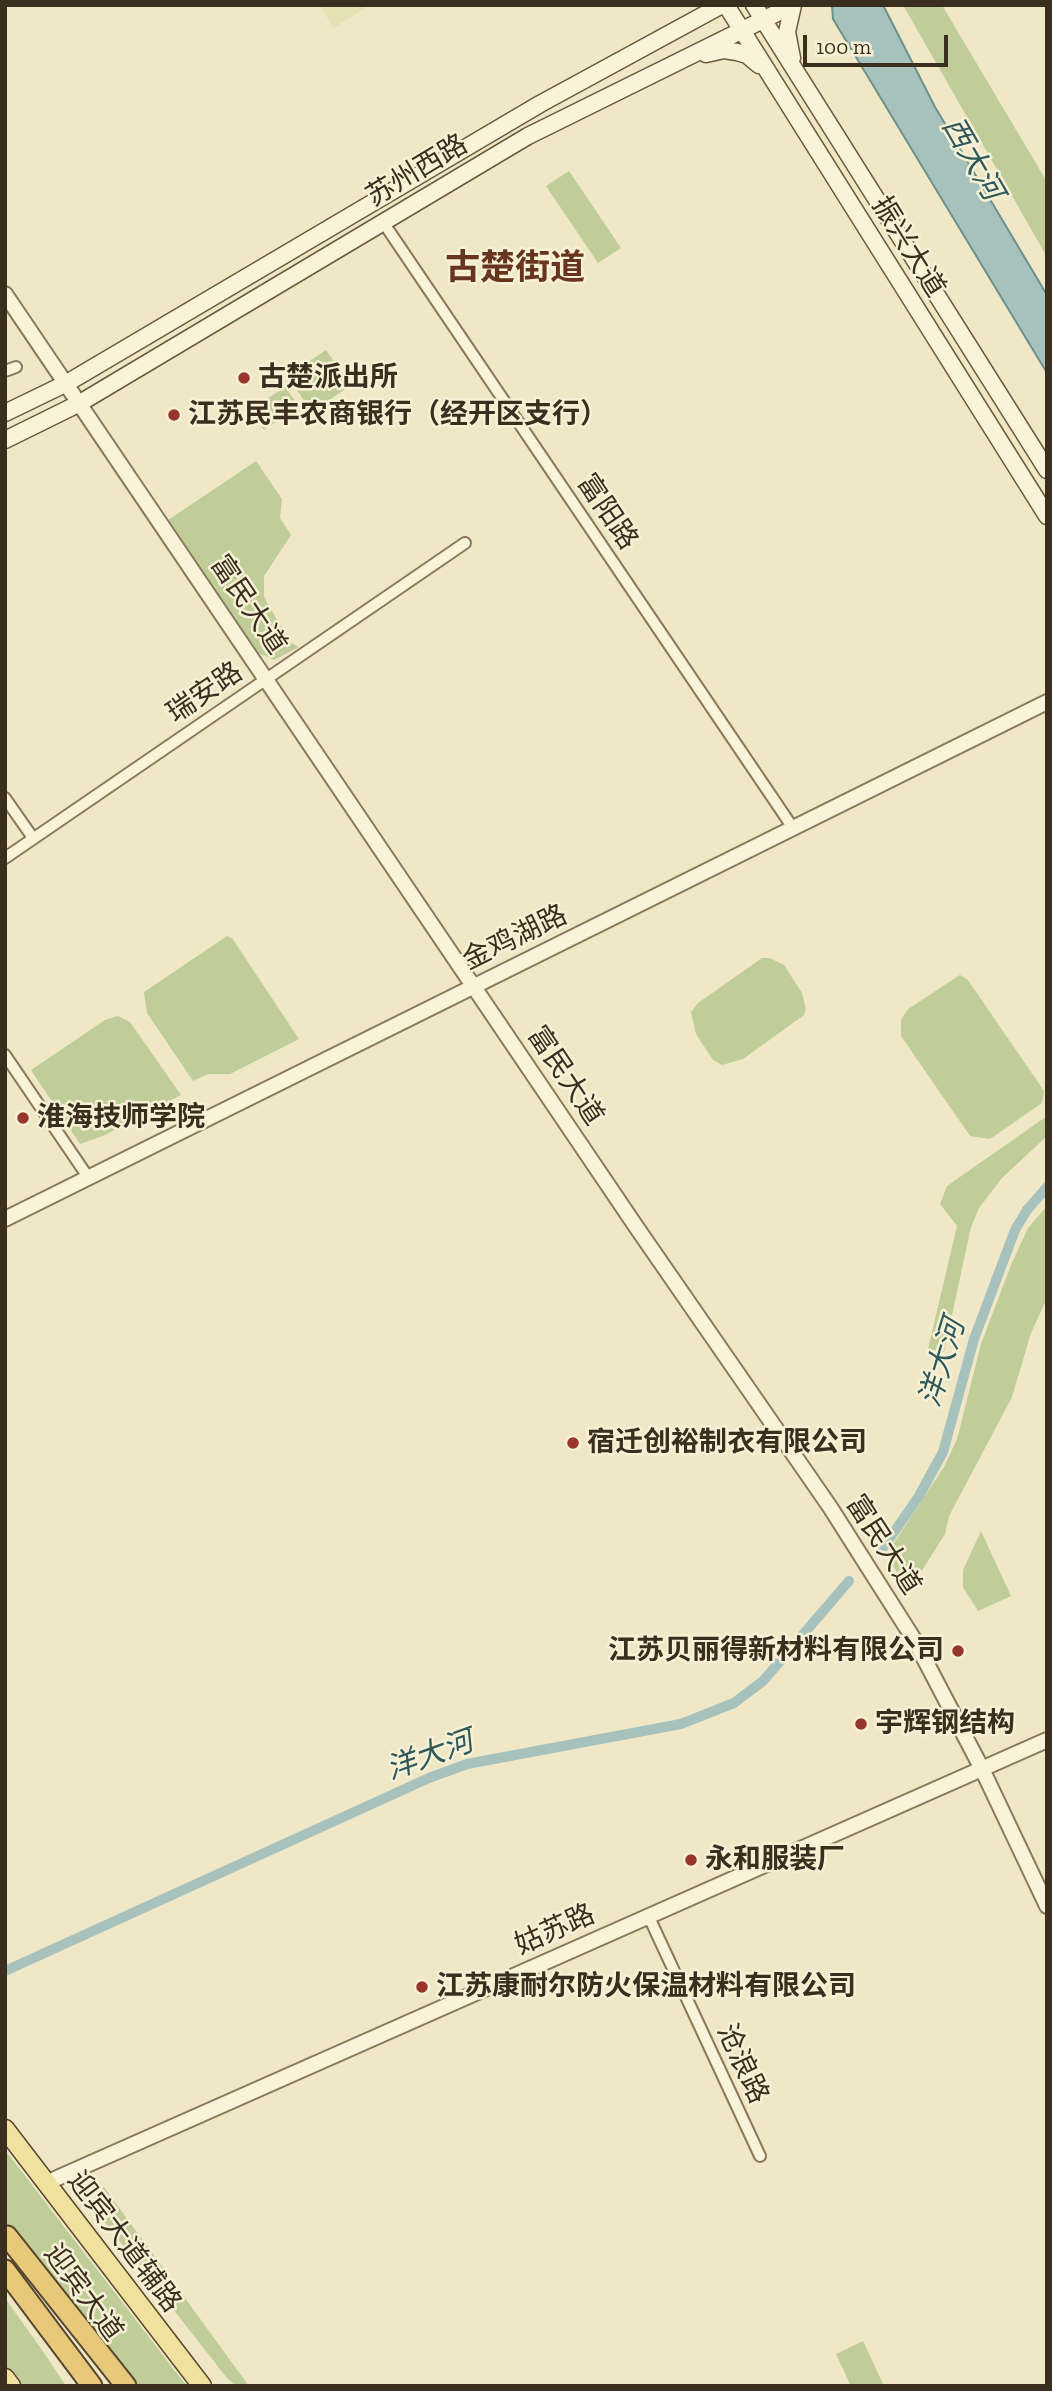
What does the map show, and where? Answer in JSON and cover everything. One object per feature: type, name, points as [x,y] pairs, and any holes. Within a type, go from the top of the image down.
[{"type":"highway","name":"迎宾大道","points":[[6,2235],[115,2386]]},
{"type":"highway","points":[[6,2235],[126,2386]]},
{"type":"highway","name":"迎宾大道","points":[[5,2270],[92,2386]]},
{"type":"main road","name":"苏州西路","points":[[5,413],[66,383],[540,104],[698,16],[724,5]]},
{"type":"main road","name":"振兴大道","points":[[724,5],[1047,516]]},
{"type":"main road","name":"振兴大道","points":[[754,5],[1047,470]]},
{"type":"main road","name":"苏州西路","points":[[5,440],[80,403],[528,136],[793,5]]},
{"type":"main road","points":[[793,5],[787,32],[788,46],[801,80]]},
{"type":"main road","points":[[698,16],[706,49]]},
{"type":"main road","points":[[686,58],[724,50],[737,52],[753,59],[774,83]]},
{"type":"main road","name":"迎宾大道辅路","points":[[5,2129],[202,2386]]},
{"type":"main road","points":[[5,2378],[11,2386]]},
{"type":"street","name":"富阳路","points":[[383,222],[793,828]]},
{"type":"street","name":"富民大道","points":[[5,294],[268,678],[637,1228],[830,1507],[915,1641],[982,1769],[1047,1906]]},
{"type":"street","name":"瑞安路","points":[[5,858],[465,543]]},
{"type":"street","name":"金鸡湖路","points":[[5,1219],[1047,702]]},
{"type":"street","points":[[5,798],[33,838]]},
{"type":"street","points":[[5,1055],[88,1177]]},
{"type":"street","name":"姑苏路","points":[[46,2183],[1047,1740]]},
{"type":"street","name":"沧浪路","points":[[648,1915],[760,2156]]},
{"type":"shaded area","points":[[319,5],[369,5],[334,28]]},
{"type":"green space","points":[[903,5],[942,5],[1047,182],[1047,257]]},
{"type":"green space","points":[[569,171],[621,248],[598,263],[546,186]]},
{"type":"green space","points":[[326,350],[351,385],[312,412],[287,376]]},
{"type":"green space","points":[[285,387],[299,406],[264,430],[250,410]]},
{"type":"green space","points":[[256,461],[282,499],[280,518],[291,535],[264,576],[264,597],[290,642],[299,647],[274,660],[256,652],[168,520]]},
{"type":"green space","points":[[227,936],[232,938],[299,1039],[230,1074],[208,1074],[193,1081],[147,1013],[144,992]]},
{"type":"green space","points":[[762,958],[770,958],[784,965],[802,993],[806,1009],[804,1015],[743,1059],[722,1065],[713,1060],[696,1034],[691,1012],[698,1003]]},
{"type":"green space","points":[[960,975],[968,980],[1044,1091],[1042,1103],[990,1139],[970,1136],[901,1036],[901,1020],[908,1009]]},
{"type":"green space","points":[[118,1016],[130,1022],[181,1095],[103,1136],[80,1144],[31,1070],[105,1020]]},
{"type":"green space","points":[[1047,1116],[1047,1136],[1002,1178],[979,1208],[971,1227],[944,1352],[928,1349],[957,1226],[940,1204],[947,1186]]},
{"type":"green space","points":[[1047,1206],[1047,1298],[1031,1333],[1012,1397],[949,1516],[945,1534],[909,1591],[886,1555],[944,1467],[957,1439],[981,1344],[1011,1265],[1028,1228]]},
{"type":"green space","points":[[981,1531],[1011,1596],[978,1611],[963,1587],[963,1570]]},
{"type":"green space","points":[[5,2150],[187,2386],[132,2386],[43,2265],[5,2222]]},
{"type":"green space","points":[[104,2187],[249,2386],[236,2386],[227,2378],[103,2220],[95,2201],[96,2193]]},
{"type":"green space","points":[[5,2298],[66,2386],[16,2386],[5,2370]]},
{"type":"green space","points":[[863,2341],[884,2386],[851,2386],[836,2354]]},
{"type":"water","points":[[832,5],[883,5],[935,107],[1047,295],[1047,373],[833,19]]},
{"type":"waterway","name":"洋大河","points":[[881,1551],[919,1496],[943,1452],[974,1339],[1015,1230],[1027,1210],[1047,1187]]},
{"type":"waterway","name":"洋大河","points":[[5,1971],[429,1778],[467,1764],[681,1724],[734,1703],[763,1681],[849,1581]]},
{"type":"place","name":"古楚派出所","points":[[244,378]]},
{"type":"place","name":"江苏民丰农商银行（经开区支行）","points":[[174,415]]},
{"type":"place","name":"淮海技师学院","points":[[23,1118]]},
{"type":"place","name":"宿迁创裕制衣有限公司","points":[[573,1443]]},
{"type":"place","name":"江苏贝丽得新材料有限公司","points":[[958,1651]]},
{"type":"place","name":"宇辉钢结构","points":[[861,1724]]},
{"type":"place","name":"永和服装厂","points":[[691,1860]]},
{"type":"place","name":"江苏康耐尔防火保温材料有限公司","points":[[422,1987]]},
{"type":"district","name":"古楚街道","points":[[515,269]]},
{"type":"water label","name":"西大河","points":[[972,159]]}]
